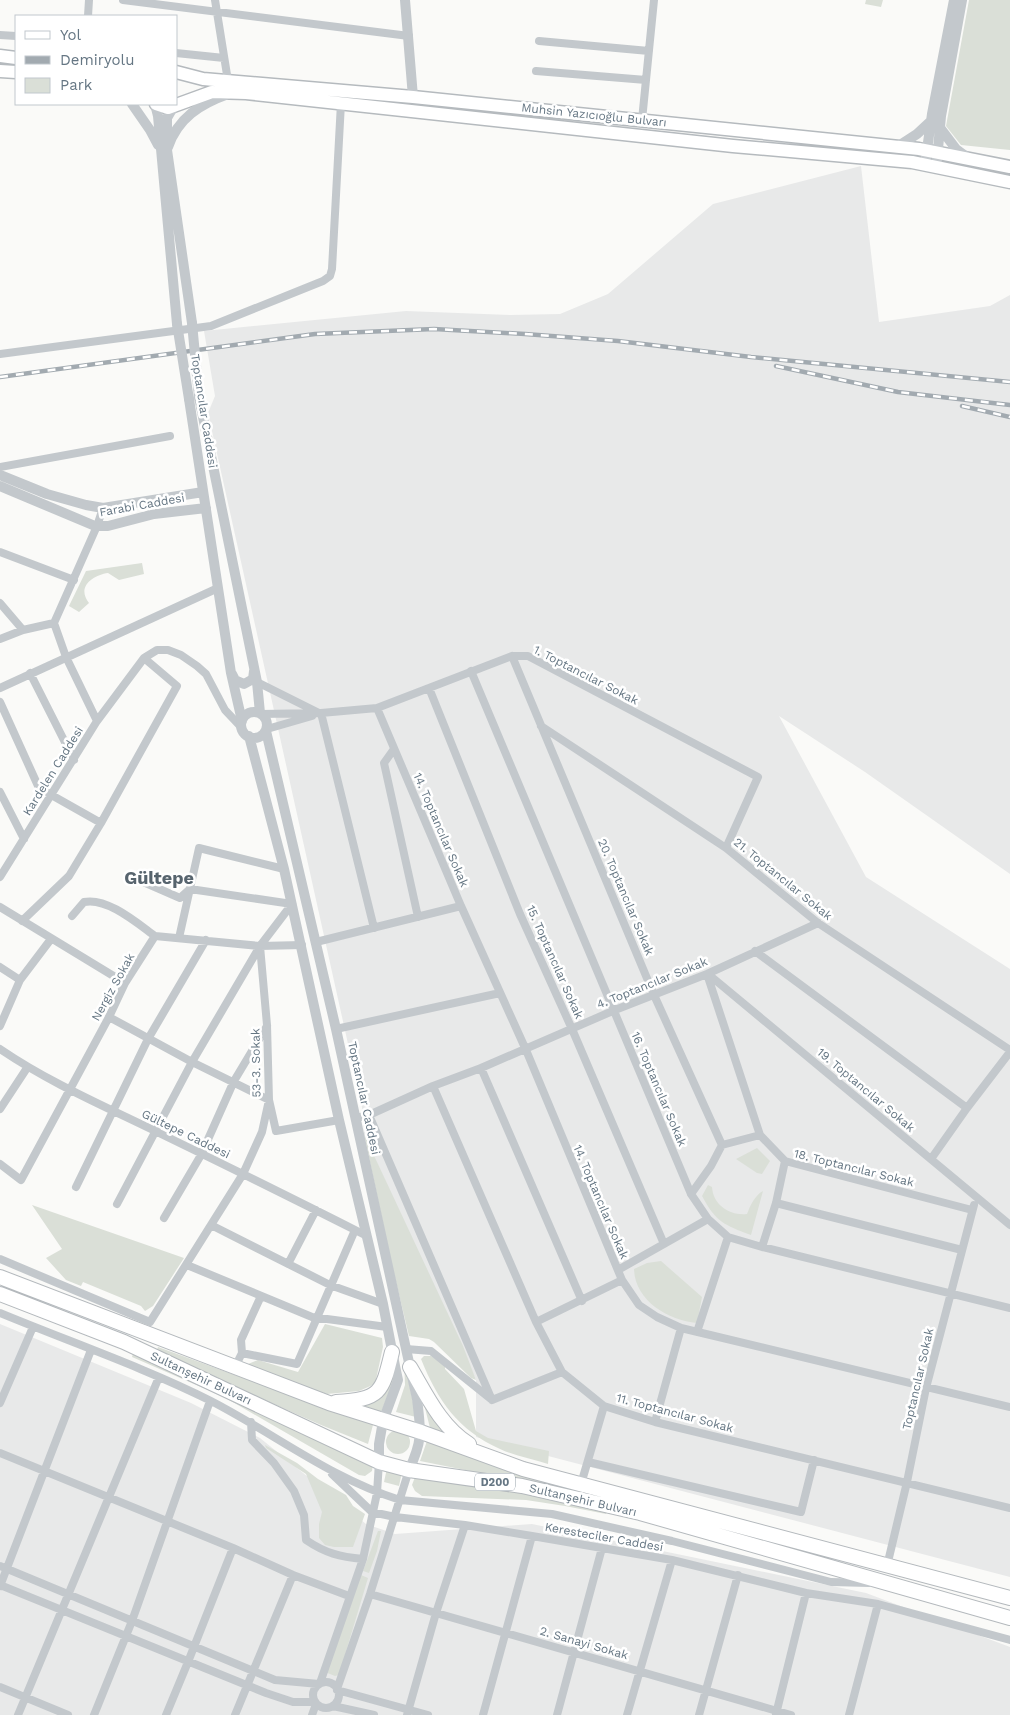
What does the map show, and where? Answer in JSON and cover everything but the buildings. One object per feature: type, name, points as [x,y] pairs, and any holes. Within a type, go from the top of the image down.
[{"type":"highway","name":"Sultanşehir Bulvarı","points":[[0,1277],[329,1403],[421,1432],[523,1469],[1010,1598]]},
{"type":"highway","name":"Sultanşehir Bulvarı","points":[[0,1294],[124,1342],[379,1462],[409,1470],[522,1486],[631,1511],[1010,1618]]},
{"type":"highway","points":[[329,1403],[362,1400],[378,1392],[385,1380],[392,1352]]},
{"type":"highway","points":[[410,1367],[434,1408],[457,1437],[491,1457]]},
{"type":"main road","points":[[0,56],[15,58]]},
{"type":"main road","points":[[0,71],[15,72]]},
{"type":"main road","name":"Muhsin Yazıcıoğlu Bulvarı","points":[[178,73],[230,86],[341,103],[931,165],[1010,182]]},
{"type":"main road","name":"Muhsin Yazıcıoğlu Bulvarı","points":[[178,74],[182,77],[186,88],[178,102]]},
{"type":"main road","name":"Muhsin Yazıcıoğlu Bulvarı","points":[[178,104],[230,86],[413,97],[932,151],[1010,167]]},
{"type":"main road","name":"Muhsin Yazıcıoğlu Bulvarı","points":[[159,105],[168,108],[175,105]]},
{"type":"street","points":[[88,15],[89,0]]},
{"type":"street","points":[[123,0],[409,36]]},
{"type":"street","points":[[133,105],[164,152],[181,123],[195,109],[230,86],[215,0]]},
{"type":"street","points":[[405,0],[413,97]]},
{"type":"street","points":[[642,120],[654,0]]},
{"type":"street","points":[[931,165],[932,121],[954,0]]},
{"type":"street","points":[[932,151],[940,129],[962,0]]},
{"type":"street","points":[[0,34],[15,36]]},
{"type":"street","points":[[539,41],[649,51]]},
{"type":"street","points":[[178,52],[224,58]]},
{"type":"street","points":[[536,71],[646,80]]},
{"type":"street","points":[[0,354],[210,326],[323,281],[330,276],[332,269],[341,103]]},
{"type":"street","name":"Toptancılar Caddesi","points":[[156,105],[192,324],[194,398],[203,492],[231,673],[242,725]]},
{"type":"street","name":"Toptancılar Caddesi","points":[[176,105],[168,114],[164,152],[177,324],[257,682],[261,713]]},
{"type":"street","points":[[896,147],[932,121]]},
{"type":"street","points":[[940,129],[956,149],[969,158]]},
{"type":"street","points":[[0,467],[170,436]]},
{"type":"street","name":"Farabi Caddesi","points":[[0,475],[47,494],[86,506],[103,508],[203,492]]},
{"type":"street","name":"Farabi Caddesi","points":[[0,486],[98,526],[108,526],[154,514],[206,508]]},
{"type":"street","points":[[0,639],[23,630],[54,623],[98,526],[103,508]]},
{"type":"street","points":[[0,552],[74,580]]},
{"type":"street","points":[[0,688],[218,588]]},
{"type":"street","points":[[0,603],[23,630]]},
{"type":"street","name":"Kardelen Caddesi","points":[[1,871],[24,839],[98,722],[66,657],[54,623]]},
{"type":"street","points":[[98,722],[144,658],[157,650],[168,650],[181,654],[206,674],[226,710],[242,725],[249,736],[302,945],[339,1120],[387,1327],[398,1380],[383,1421],[379,1444],[377,1493],[362,1558],[320,1684],[313,1691],[315,1703],[312,1715]]},
{"type":"street","points":[[242,725],[245,715],[249,713],[321,713],[378,708],[512,656]]},
{"type":"street","name":"20. Toptancılar Sokak","points":[[512,656],[654,995],[722,1145]]},
{"type":"street","name":"1. Toptancılar Sokak","points":[[512,656],[528,656],[758,777],[726,848]]},
{"type":"street","points":[[22,921],[70,876],[102,823],[177,686],[144,658]]},
{"type":"street","points":[[231,673],[235,680],[244,684],[253,679],[254,670]]},
{"type":"street","name":"16. Toptancılar Sokak","points":[[471,671],[691,1194],[708,1220],[728,1237],[762,1247],[1010,1308]]},
{"type":"street","points":[[30,673],[74,760]]},
{"type":"street","points":[[257,682],[321,713]]},
{"type":"street","name":"15. Toptancılar Sokak","points":[[430,688],[520,914],[572,1029],[664,1244]]},
{"type":"street","points":[[0,702],[39,788],[102,823]]},
{"type":"street","name":"14. Toptancılar Sokak","points":[[378,708],[461,906],[526,1050],[622,1280],[639,1305],[680,1328],[1010,1408]]},
{"type":"street","points":[[261,713],[266,720],[266,730]]},
{"type":"street","points":[[249,736],[258,737],[266,730],[321,713]]},
{"type":"street","points":[[321,713],[374,928]]},
{"type":"street","name":"21. Toptancılar Sokak","points":[[541,726],[726,848],[818,923],[1010,1051]]},
{"type":"street","name":"Toptancılar Caddesi","points":[[266,730],[336,1029],[417,1400],[421,1432],[419,1445],[409,1470]]},
{"type":"street","points":[[394,750],[384,763],[418,917]]},
{"type":"street","points":[[0,792],[24,839]]},
{"type":"street","points":[[179,938],[199,848],[284,869]]},
{"type":"street","points":[[141,882],[180,898],[190,890],[292,904]]},
{"type":"street","points":[[72,916],[84,902],[97,902],[125,914],[156,936],[260,946],[302,945]]},
{"type":"street","points":[[117,1204],[192,1062],[260,946],[292,904]]},
{"type":"street","points":[[316,942],[461,906]]},
{"type":"street","points":[[0,907],[125,984]]},
{"type":"street","name":"4. Toptancılar Sokak","points":[[356,1118],[369,1115],[434,1086],[526,1050],[615,1010],[707,974],[755,950],[818,923]]},
{"type":"street","name":"Nergiz Sokak","points":[[0,1164],[22,1180],[125,984],[156,936]]},
{"type":"street","points":[[0,1026],[20,980],[51,939]]},
{"type":"street","points":[[76,1186],[148,1039],[206,940]]},
{"type":"street","name":"53-3. Sokak","points":[[0,1259],[150,1322],[243,1174],[262,1132],[269,1100],[267,1025],[260,946]]},
{"type":"street","points":[[755,950],[968,1108]]},
{"type":"street","points":[[0,968],[20,980]]},
{"type":"street","name":"18. Toptancılar Sokak","points":[[707,974],[760,1135],[785,1161],[972,1210]]},
{"type":"street","name":"19. Toptancılar Sokak","points":[[707,974],[1010,1225]]},
{"type":"street","points":[[336,1029],[500,993]]},
{"type":"street","points":[[109,1017],[192,1062],[234,1081],[269,1100],[276,1131],[339,1120]]},
{"type":"street","points":[[164,1218],[201,1154],[234,1081],[267,1025]]},
{"type":"street","name":"Gültepe Caddesi","points":[[0,1049],[27,1068],[70,1091],[365,1235]]},
{"type":"street","points":[[932,1159],[1010,1051]]},
{"type":"street","points":[[0,1109],[27,1068]]},
{"type":"street","points":[[481,1068],[582,1301]]},
{"type":"street","name":"11. Toptancılar Sokak","points":[[434,1086],[536,1322],[562,1372],[604,1406],[656,1422],[1010,1508]]},
{"type":"street","points":[[369,1115],[492,1400]]},
{"type":"street","points":[[691,1194],[711,1166],[722,1145],[760,1135]]},
{"type":"street","points":[[762,1247],[776,1203],[785,1161]]},
{"type":"street","name":"Toptancılar Sokak","points":[[887,1566],[907,1482],[926,1388],[949,1294],[976,1198]]},
{"type":"street","points":[[776,1203],[962,1250]]},
{"type":"street","points":[[288,1264],[316,1210]]},
{"type":"street","points":[[618,1270],[708,1220]]},
{"type":"street","points":[[211,1225],[330,1285],[382,1304]]},
{"type":"street","points":[[242,1353],[297,1364],[354,1230]]},
{"type":"street","points":[[697,1332],[728,1237]]},
{"type":"street","points":[[186,1265],[318,1318],[387,1327]]},
{"type":"street","points":[[536,1322],[622,1280]]},
{"type":"street","points":[[235,1367],[242,1353],[241,1340],[261,1296]]},
{"type":"street","points":[[0,1313],[159,1377],[251,1422],[327,1470],[377,1493],[400,1500],[552,1514],[672,1541],[831,1582],[890,1583]]},
{"type":"street","points":[[0,1402],[34,1327]]},
{"type":"street","points":[[656,1422],[680,1328]]},
{"type":"street","points":[[406,1349],[431,1351],[492,1400]]},
{"type":"street","points":[[91,1350],[44,1472],[3,1568],[0,1585],[247,1686],[293,1702],[315,1703],[321,1708],[374,1715]]},
{"type":"street","points":[[492,1400],[562,1372]]},
{"type":"street","points":[[18,1715],[159,1377]]},
{"type":"street","points":[[94,1715],[132,1621],[210,1401]]},
{"type":"street","points":[[581,1484],[604,1406]]},
{"type":"street","points":[[251,1422],[252,1440],[274,1463],[294,1491],[304,1515],[306,1540],[340,1557],[362,1558]]},
{"type":"street","points":[[0,1453],[233,1548],[292,1575],[349,1596]]},
{"type":"street","points":[[588,1462],[801,1512],[814,1460]]},
{"type":"street","points":[[327,1470],[372,1512]]},
{"type":"street","points":[[331,1710],[338,1699],[337,1690],[395,1518],[409,1470]]},
{"type":"street","name":"Keresteciler Caddesi","points":[[372,1512],[395,1518],[465,1525],[672,1560],[806,1593],[878,1604],[1010,1640]]},
{"type":"street","points":[[407,1713],[436,1613],[465,1525]]},
{"type":"street","points":[[483,1715],[532,1536]]},
{"type":"street","points":[[166,1715],[233,1548]]},
{"type":"street","points":[[557,1715],[602,1548]]},
{"type":"street","points":[[627,1715],[672,1560]]},
{"type":"street","points":[[3,1568],[275,1680],[320,1684],[331,1683],[337,1690],[407,1713],[428,1715]]},
{"type":"street","points":[[235,1715],[292,1575]]},
{"type":"street","points":[[699,1715],[738,1575]]},
{"type":"street","points":[[776,1713],[806,1593]]},
{"type":"street","name":"2. Sanayi Sokak","points":[[370,1594],[706,1689],[776,1713],[791,1715]]},
{"type":"street","points":[[849,1715],[878,1604]]},
{"type":"street","points":[[0,1687],[68,1715]]},
{"type":"shaded area","points":[[861,166],[879,322],[990,306],[1010,295],[1010,874],[865,772],[779,716],[866,877],[1010,969],[1010,1577],[476,1437],[476,1380],[364,1134],[362,1107],[208,413],[215,396],[204,331],[406,311],[510,315],[560,314],[608,294],[713,204]]},
{"type":"shaded area","points":[[0,1324],[191,1403],[260,1438],[366,1524],[395,1534],[532,1524],[866,1593],[1010,1647],[1010,1715],[0,1715]]},
{"type":"green space","points":[[866,0],[883,0],[881,7],[865,4]]},
{"type":"green space","points":[[969,0],[1010,0],[1010,150],[961,145],[946,126]]},
{"type":"green space","points":[[142,563],[144,574],[119,580],[108,573],[97,576],[85,587],[85,597],[89,603],[79,612],[69,606],[86,571]]},
{"type":"green space","points":[[364,1134],[463,1346],[476,1380],[471,1378],[434,1342],[429,1339],[409,1336]]},
{"type":"green space","points":[[757,1148],[770,1161],[762,1174],[757,1173],[736,1159]]},
{"type":"green space","points":[[708,1185],[712,1187],[719,1204],[729,1211],[741,1214],[747,1214],[755,1198],[763,1191],[751,1235],[727,1225],[712,1212],[702,1196]]},
{"type":"green space","points":[[32,1205],[184,1258],[153,1306],[145,1311],[141,1306],[83,1282],[81,1286],[66,1280],[46,1258],[62,1249]]},
{"type":"green space","points":[[661,1261],[702,1297],[697,1323],[675,1318],[665,1313],[655,1307],[640,1291],[634,1269],[647,1263]]},
{"type":"green space","points":[[325,1324],[382,1338],[383,1347],[375,1384],[359,1391],[327,1394],[250,1369],[248,1364],[258,1360],[298,1372]]},
{"type":"green space","points":[[158,1347],[265,1386],[374,1421],[368,1444],[156,1352]]},
{"type":"green space","points":[[133,1353],[373,1464],[372,1471],[365,1476],[359,1475],[224,1397],[132,1357]]},
{"type":"green space","points":[[424,1356],[431,1356],[445,1365],[445,1369],[464,1389],[476,1431],[488,1438],[549,1451],[548,1464],[500,1449],[472,1433],[451,1413],[442,1401],[421,1359]]},
{"type":"green space","points":[[404,1359],[416,1417],[396,1412],[405,1385]]},
{"type":"green space","points":[[394,1378],[381,1413],[362,1407],[385,1390]]},
{"type":"green space","points":[[423,1400],[452,1440],[431,1432]]},
{"type":"green space","points":[[398,1430],[406,1434],[410,1442],[406,1450],[398,1454],[390,1450],[386,1442],[390,1434]]},
{"type":"green space","points":[[428,1438],[664,1514],[595,1496],[420,1461]]},
{"type":"green space","points":[[265,1445],[346,1495],[353,1506],[365,1514],[353,1547],[325,1545],[319,1538],[319,1524],[322,1512],[306,1474],[266,1448]]},
{"type":"green space","points":[[387,1468],[402,1472],[399,1486],[384,1482]]},
{"type":"green space","points":[[421,1473],[608,1509],[606,1514],[526,1500],[422,1496],[415,1491],[412,1485],[415,1477]]},
{"type":"green space","points":[[378,1531],[381,1531],[377,1551],[369,1573],[363,1571]]},
{"type":"green space","points":[[361,1575],[368,1578],[339,1675],[335,1676],[325,1672]]},
{"type":"railway","points":[[0,377],[315,334],[434,329],[618,341],[751,357],[1010,382]]},
{"type":"railway","points":[[776,366],[898,392],[1010,405]]},
{"type":"railway","points":[[962,406],[1010,417]]},
{"type":"district","name":"Gültepe","points":[[159,877]]}]
